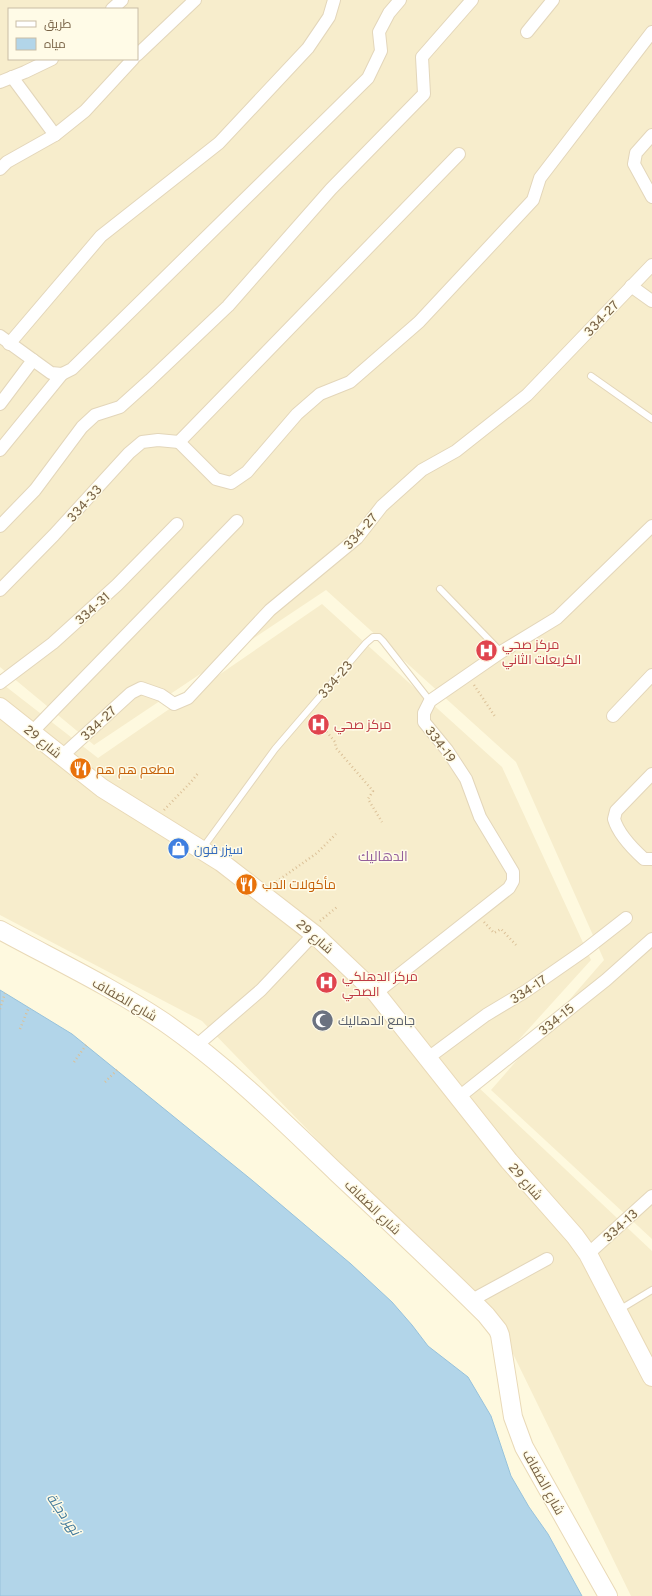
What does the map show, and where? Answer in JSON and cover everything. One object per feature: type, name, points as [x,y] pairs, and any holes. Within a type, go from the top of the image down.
[{"type":"street","points":[[113,8],[122,0]]},
{"type":"street","points":[[138,54],[195,0]]},
{"type":"street","points":[[62,374],[51,373],[5,340],[101,236],[219,143],[303,54],[329,17],[334,0]]},
{"type":"street","points":[[0,450],[62,374],[72,369],[368,78],[381,51],[379,32],[389,13],[400,0]]},
{"type":"street","points":[[0,526],[35,490],[82,427],[95,415],[120,407],[228,306],[331,189],[424,94],[422,57],[472,0]]},
{"type":"street","points":[[527,32],[553,0]]},
{"type":"street","points":[[459,154],[179,442],[216,479],[231,483],[248,472],[297,414],[320,394],[350,382],[419,322],[533,200],[540,178],[652,32]]},
{"type":"street","points":[[0,82],[50,60]]},
{"type":"street","points":[[0,169],[7,162],[55,136],[85,111],[132,60]]},
{"type":"street","points":[[12,77],[55,136]]},
{"type":"street","points":[[652,135],[636,153],[634,164],[652,197]]},
{"type":"street","name":"334-27","points":[[62,756],[131,693],[141,688],[161,695],[174,704],[188,698],[270,610],[357,538],[382,506],[422,470],[456,452],[527,395],[652,265]]},
{"type":"street","points":[[632,286],[652,301]]},
{"type":"street","points":[[0,404],[33,360]]},
{"type":"street","name":"334-33","points":[[0,590],[54,535],[129,453],[142,442],[158,440],[179,442]]},
{"type":"street","points":[[32,732],[237,521]]},
{"type":"street","name":"334-31","points":[[0,683],[53,642],[117,585],[177,524]]},
{"type":"street","points":[[430,701],[501,652],[557,618],[652,526]]},
{"type":"street","points":[[613,716],[652,675]]},
{"type":"street","name":"334-19","points":[[376,993],[509,888],[513,881],[513,872],[480,817],[466,779],[447,750],[424,722],[424,713],[430,701]]},
{"type":"street","name":"شارع 29","points":[[0,707],[102,788],[221,862],[312,932],[376,993],[509,1161],[575,1236],[588,1254],[618,1311],[647,1358],[652,1377]]},
{"type":"street","points":[[652,774],[616,811],[614,819],[621,832],[640,856],[644,859],[652,859]]},
{"type":"street","name":"334-17","points":[[428,1058],[486,1015],[526,991],[586,950],[626,918]]},
{"type":"street","name":"شارع الضفاف","points":[[0,930],[134,1003],[164,1022],[196,1046],[238,1081],[300,1138],[472,1300],[492,1322],[500,1335],[513,1417],[527,1454],[608,1596]]},
{"type":"street","points":[[196,1046],[260,990],[312,932]]},
{"type":"street","name":"334-15","points":[[459,1097],[606,980],[652,939]]},
{"type":"street","name":"334-13","points":[[588,1254],[652,1196]]},
{"type":"street","points":[[472,1300],[547,1259]]},
{"type":"lane","points":[[591,376],[652,419]]},
{"type":"lane","points":[[440,589],[501,652]]},
{"type":"lane","name":"334-23","points":[[201,849],[275,749],[366,643],[373,637],[379,637],[384,641],[430,701]]},
{"type":"lane","points":[[618,1311],[652,1290]]},
{"type":"path","points":[[467,675],[496,718]]},
{"type":"path","points":[[308,710],[335,742],[336,748],[373,791],[368,799],[382,822]]},
{"type":"path","points":[[154,820],[186,788],[199,772]]},
{"type":"path","points":[[261,893],[281,877],[317,853],[336,834]]},
{"type":"path","points":[[312,932],[337,907]]},
{"type":"path","points":[[477,914],[494,933],[502,929],[516,945]]},
{"type":"path","points":[[0,1009],[5,993]]},
{"type":"path","points":[[20,1029],[29,1007]]},
{"type":"path","points":[[74,1062],[86,1045]]},
{"type":"path","points":[[105,1082],[117,1070]]},
{"type":"shaded area","points":[[0,0],[652,0],[652,1239],[491,1090],[604,960],[516,762],[326,590],[94,745],[0,667]]},
{"type":"shaded area","points":[[322,604],[502,767],[591,960],[477,1086],[652,1251],[652,1596],[631,1596],[501,1329],[202,1021],[0,915],[0,682],[98,758]]},
{"type":"water","name":"نهر دجلة","points":[[0,990],[72,1034],[253,1181],[351,1264],[392,1302],[428,1346],[468,1377],[491,1416],[511,1476],[529,1507],[548,1534],[582,1596],[0,1596]]},
{"type":"place","name":"مركز صحي الكريعات الثاني","points":[[487,651]]},
{"type":"place","name":"مركز صحي","points":[[319,724]]},
{"type":"place","name":"مطعم هم هم","points":[[81,769]]},
{"type":"place","name":"سيزر فون","points":[[179,849]]},
{"type":"place","name":"مأكولات الدب","points":[[247,884]]},
{"type":"place","name":"مركز الدهلكي الصحي","points":[[326,983]]},
{"type":"place","name":"جامع الدهاليك","points":[[323,1020]]},
{"type":"district","name":"الدهاليك","points":[[383,856]]}]
